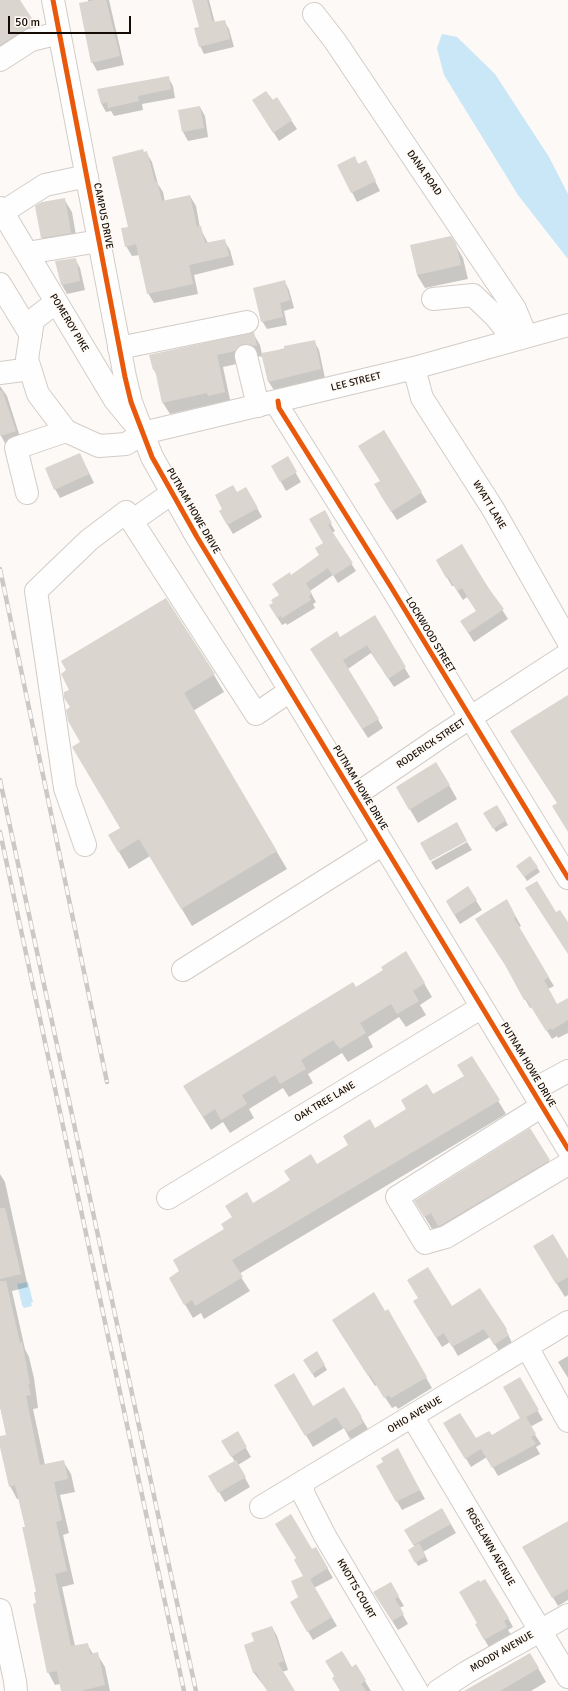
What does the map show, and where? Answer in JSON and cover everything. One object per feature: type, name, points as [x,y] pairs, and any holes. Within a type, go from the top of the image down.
[{"type":"street","name":"CAMPUS DRIVE","points":[[53,0],[119,348],[131,402],[143,433]]},
{"type":"street","name":"DANA ROAD","points":[[314,14],[335,41],[515,309],[520,338]]},
{"type":"street","points":[[0,60],[31,40],[59,33]]},
{"type":"street","points":[[1,210],[45,185],[86,176]]},
{"type":"street","name":"POMEROY PIKE","points":[[1,210],[115,400],[143,433]]},
{"type":"street","points":[[27,253],[99,241]]},
{"type":"street","points":[[0,284],[31,335]]},
{"type":"street","points":[[433,299],[474,295],[520,338]]},
{"type":"street","points":[[28,493],[8,448],[66,432],[38,394],[27,359],[33,320],[56,302]]},
{"type":"street","points":[[119,348],[247,322]]},
{"type":"street","name":"LEE STREET","points":[[66,432],[99,446],[126,444],[143,433],[414,368],[568,325]]},
{"type":"street","name":"LOCKWOOD STREET","points":[[246,356],[268,403],[279,408],[391,587],[470,718],[566,870]]},
{"type":"street","name":"WYATT LANE","points":[[414,368],[422,398],[493,509],[568,641]]},
{"type":"street","points":[[0,373],[30,369]]},
{"type":"street","name":"PUTNAM HOWE DRIVE","points":[[143,433],[152,457],[197,538],[482,1007],[549,1109],[568,1149]]},
{"type":"street","points":[[132,521],[172,493]]},
{"type":"street","points":[[85,845],[65,788],[36,591],[90,540],[126,512],[256,714],[290,691]]},
{"type":"street","name":"RODERICK STREET","points":[[354,796],[568,654]]},
{"type":"street","points":[[183,970],[383,844]]},
{"type":"street","name":"OAK TREE LANE","points":[[168,1198],[482,1007]]},
{"type":"street","points":[[568,1071],[549,1109],[397,1197],[425,1242],[446,1237],[568,1164]]},
{"type":"street","name":"OHIO AVENUE","points":[[261,1507],[302,1484],[568,1322]]},
{"type":"street","points":[[527,1347],[568,1420]]},
{"type":"street","name":"ROSELAWN AVENUE","points":[[412,1416],[568,1677]]},
{"type":"street","name":"KNOTTS COURT","points":[[302,1484],[304,1495],[325,1536],[394,1634],[417,1691]]},
{"type":"street","points":[[0,1610],[5,1658],[16,1691]]},
{"type":"street","name":"MOODY AVENUE","points":[[438,1691],[468,1672],[568,1615]]},
{"type":"water","points":[[442,34],[457,37],[495,74],[549,157],[568,194],[568,259],[518,195],[444,75],[437,48]]},
{"type":"water","points":[[28,1282],[33,1302],[31,1303],[32,1306],[24,1308],[17,1284]]},
{"type":"building","points":[[0,0],[20,0],[35,23],[0,45]]},
{"type":"building","points":[[95,0],[106,0],[120,56],[91,63],[79,3]]},
{"type":"building","points":[[192,0],[207,0],[212,20],[214,22],[225,20],[230,39],[199,47],[194,28],[199,27]]},
{"type":"building","points":[[169,76],[171,89],[138,96],[139,101],[108,108],[107,102],[101,104],[97,89]]},
{"type":"building","points":[[266,91],[273,100],[277,97],[292,120],[273,133],[252,100]]},
{"type":"building","points":[[200,106],[204,128],[182,132],[178,110]]},
{"type":"building","points":[[143,149],[144,152],[147,151],[155,182],[157,181],[162,201],[190,195],[197,227],[201,226],[205,243],[225,239],[229,256],[189,265],[193,284],[147,294],[136,244],[125,247],[121,228],[128,227],[112,157]]},
{"type":"building","points":[[355,156],[358,164],[366,160],[376,181],[351,193],[337,165]]},
{"type":"building","points":[[65,198],[71,233],[41,238],[35,206],[42,202]]},
{"type":"building","points":[[451,236],[456,243],[461,265],[417,275],[410,245]]},
{"type":"building","points":[[76,258],[80,281],[61,285],[55,261]]},
{"type":"building","points":[[285,280],[290,300],[280,303],[283,317],[261,322],[253,288]]},
{"type":"building","points":[[254,332],[257,346],[243,344],[235,351],[217,355],[225,392],[208,396],[207,393],[162,403],[155,370],[153,370],[149,355]]},
{"type":"building","points":[[315,340],[321,369],[268,382],[261,353],[284,349],[284,346]]},
{"type":"building","points":[[2,390],[16,431],[0,436],[0,391]]},
{"type":"building","points":[[384,430],[422,492],[391,512],[374,484],[380,481],[358,446]]},
{"type":"building","points":[[80,453],[89,474],[54,490],[45,468]]},
{"type":"building","points":[[288,456],[297,472],[280,482],[271,466]]},
{"type":"building","points":[[233,485],[237,492],[246,487],[258,508],[227,525],[219,511],[222,509],[215,495]]},
{"type":"building","points":[[325,510],[332,523],[328,525],[353,563],[333,576],[328,568],[306,583],[312,594],[309,596],[311,600],[282,618],[281,616],[277,618],[269,605],[273,603],[271,600],[279,595],[272,584],[290,572],[291,575],[319,555],[315,548],[323,543],[309,519]]},
{"type":"building","points":[[462,544],[487,586],[504,609],[468,633],[460,621],[476,611],[462,588],[457,591],[448,577],[446,578],[436,560]]},
{"type":"building","points":[[166,598],[215,674],[184,693],[277,851],[181,909],[139,839],[118,852],[108,835],[120,828],[72,747],[80,742],[68,721],[66,710],[70,707],[64,698],[64,692],[69,690],[61,674],[66,670],[61,661]]},
{"type":"building","points":[[375,615],[406,667],[388,679],[367,645],[343,660],[379,719],[362,729],[310,649],[337,631],[340,637]]},
{"type":"building","points":[[568,695],[568,832],[552,806],[557,803],[510,731]]},
{"type":"building","points":[[436,762],[450,785],[409,810],[396,787]]},
{"type":"building","points":[[497,805],[506,820],[493,829],[483,813]]},
{"type":"building","points":[[457,822],[467,841],[430,861],[420,843]]},
{"type":"building","points":[[530,856],[538,867],[524,877],[516,866]]},
{"type":"building","points":[[537,881],[556,912],[560,910],[568,922],[568,954],[525,888]]},
{"type":"building","points":[[468,886],[477,900],[454,915],[446,901]]},
{"type":"building","points":[[507,899],[516,917],[514,918],[549,977],[544,980],[557,1004],[568,998],[568,1020],[552,1030],[551,1028],[546,1031],[526,999],[524,1000],[505,965],[475,919]]},
{"type":"building","points":[[406,951],[425,983],[413,991],[419,1001],[397,1014],[391,1004],[360,1023],[366,1033],[340,1049],[333,1040],[301,1060],[306,1069],[280,1084],[275,1075],[242,1095],[247,1104],[221,1120],[215,1109],[203,1117],[183,1086],[353,982],[356,987],[383,970],[381,967]]},
{"type":"building","points":[[472,1056],[500,1100],[232,1260],[243,1277],[195,1306],[192,1300],[184,1305],[169,1278],[179,1271],[173,1260],[224,1229],[221,1224],[232,1217],[225,1206],[247,1192],[253,1203],[290,1180],[284,1171],[311,1154],[317,1164],[348,1145],[343,1136],[370,1119],[375,1128],[406,1109],[401,1100],[427,1084],[433,1094],[464,1076],[457,1065]]},
{"type":"building","points":[[530,1128],[550,1160],[441,1225],[438,1226],[431,1213],[424,1217],[414,1201]]},
{"type":"building","points":[[0,1208],[5,1208],[21,1274],[0,1279]]},
{"type":"building","points":[[553,1234],[568,1259],[568,1277],[556,1284],[533,1246]]},
{"type":"building","points":[[428,1267],[452,1306],[480,1288],[507,1329],[506,1330],[509,1335],[494,1345],[484,1329],[452,1347],[444,1333],[436,1338],[413,1301],[418,1298],[407,1280]]},
{"type":"building","points":[[0,1281],[6,1281],[20,1343],[22,1342],[31,1395],[26,1396],[40,1465],[64,1460],[68,1479],[54,1482],[62,1520],[56,1522],[67,1571],[55,1574],[71,1646],[88,1643],[90,1654],[98,1652],[105,1685],[80,1691],[61,1691],[57,1671],[47,1673],[33,1604],[36,1603],[34,1592],[36,1592],[22,1527],[25,1527],[15,1485],[9,1487],[0,1447],[0,1436],[6,1435],[0,1406]]},
{"type":"building","points":[[374,1292],[385,1311],[388,1309],[427,1377],[391,1398],[389,1395],[384,1398],[332,1320]]},
{"type":"building","points":[[317,1351],[325,1365],[312,1374],[303,1360]]},
{"type":"building","points":[[294,1373],[313,1406],[344,1387],[362,1417],[360,1418],[363,1423],[348,1432],[344,1427],[343,1428],[336,1417],[305,1436],[274,1385]]},
{"type":"building","points":[[520,1377],[539,1410],[526,1417],[536,1434],[531,1437],[536,1444],[492,1468],[481,1449],[465,1459],[443,1423],[460,1413],[476,1438],[489,1431],[492,1435],[520,1418],[503,1387]]},
{"type":"building","points":[[238,1431],[247,1447],[231,1457],[221,1441]]},
{"type":"building","points":[[398,1448],[420,1490],[396,1502],[376,1466],[383,1462],[381,1458]]},
{"type":"building","points":[[236,1460],[246,1477],[218,1493],[208,1476]]},
{"type":"building","points":[[442,1508],[451,1524],[413,1545],[404,1530]]},
{"type":"building","points":[[291,1514],[312,1549],[316,1547],[328,1568],[310,1579],[332,1617],[307,1632],[290,1602],[298,1597],[291,1581],[303,1576],[294,1560],[296,1558],[275,1524]]},
{"type":"building","points":[[568,1521],[568,1589],[552,1598],[522,1547]]},
{"type":"building","points":[[419,1543],[426,1556],[415,1563],[408,1550]]},
{"type":"building","points":[[485,1579],[509,1618],[504,1621],[507,1627],[484,1640],[475,1624],[477,1623],[459,1592],[479,1580],[480,1582]]},
{"type":"building","points":[[391,1582],[399,1596],[395,1599],[404,1614],[392,1621],[373,1592]]},
{"type":"building","points":[[272,1626],[284,1661],[278,1663],[295,1691],[267,1691],[256,1672],[253,1673],[244,1645],[254,1641],[251,1633]]},
{"type":"building","points":[[342,1651],[352,1667],[356,1664],[366,1680],[361,1684],[366,1691],[340,1691],[332,1678],[335,1676],[325,1661]]},
{"type":"building","points":[[530,1653],[539,1668],[500,1691],[464,1691]]},
{"type":"railway","points":[[0,569],[107,1082]]},
{"type":"railway","points":[[0,780],[196,1691]]},
{"type":"railway","points":[[0,832],[184,1691]]},
{"type":"cycle path","points":[[53,0],[125,377],[131,402],[152,457],[197,537],[568,1149]]},
{"type":"cycle path","points":[[278,401],[279,408],[391,587],[568,878]]}]
